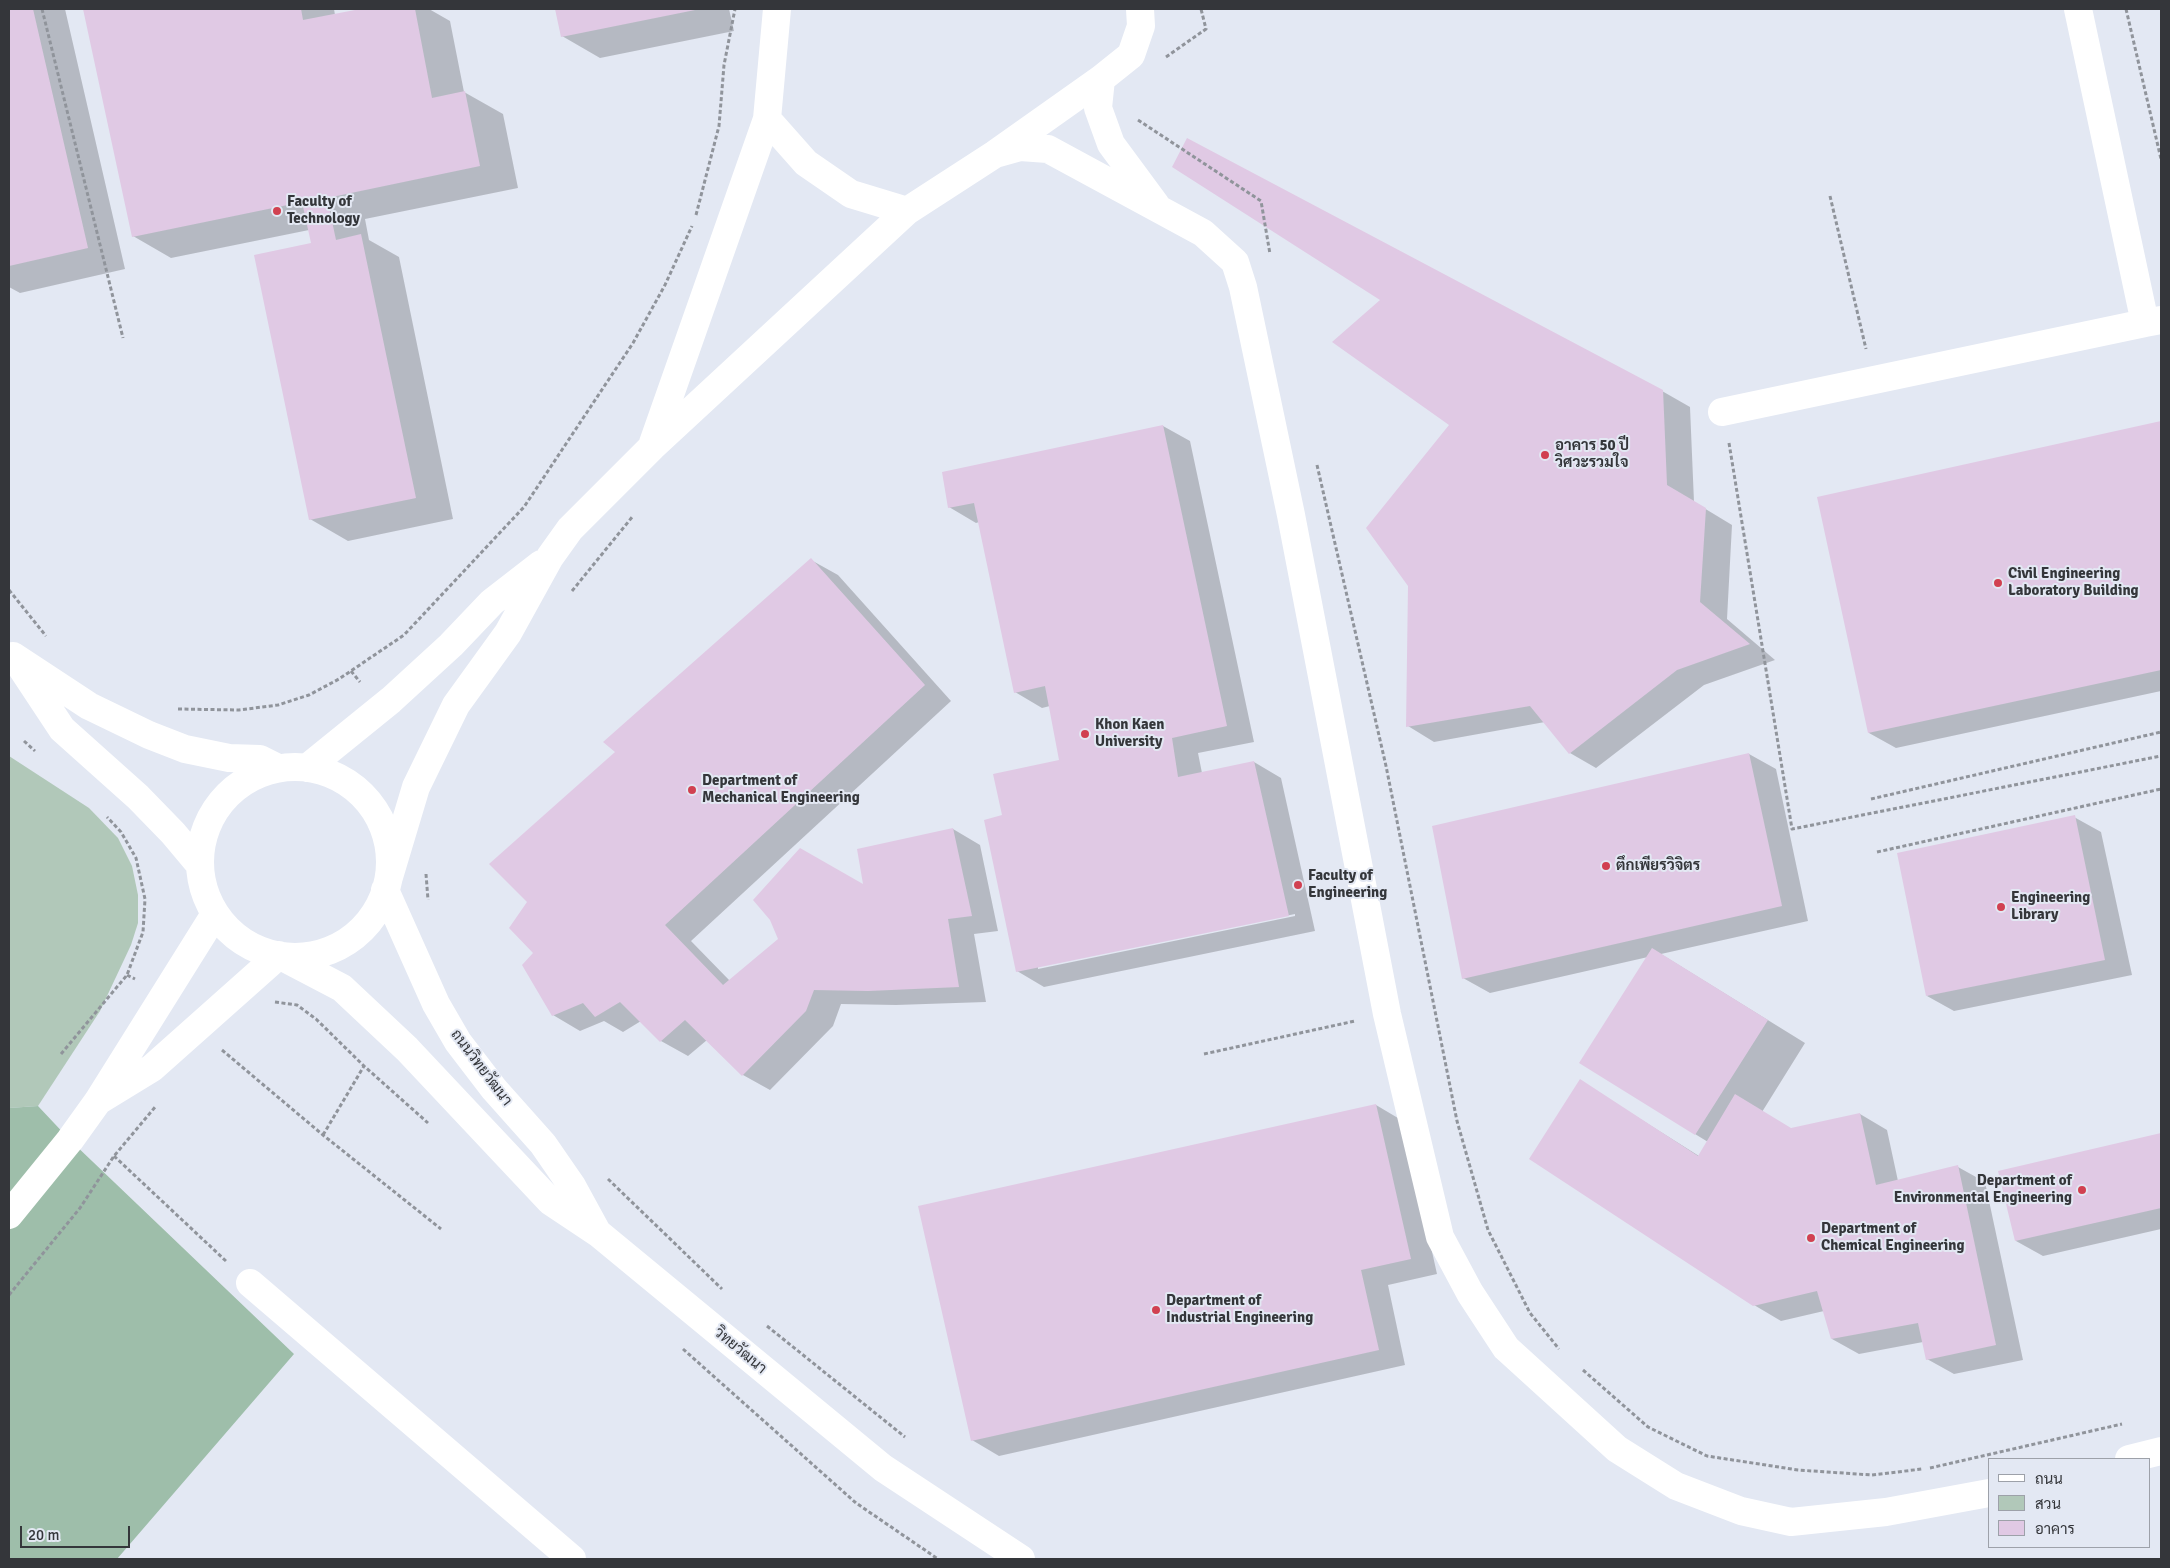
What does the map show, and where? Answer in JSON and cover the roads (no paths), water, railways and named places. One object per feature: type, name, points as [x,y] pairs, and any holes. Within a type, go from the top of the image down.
[{"type":"street","points":[[652,446],[767,119],[777,9]]},
{"type":"street","points":[[387,883],[390,851],[383,827],[372,805],[354,787],[332,774],[307,768],[278,768],[252,777],[228,793],[213,813],[202,838],[199,864],[204,890],[215,914],[232,934],[254,948],[278,955],[306,956],[332,949],[356,935],[374,915],[387,883],[416,787],[456,705],[508,633],[550,557],[570,529],[652,446],[907,211],[994,154],[1131,55],[1141,26],[1140,9]]},
{"type":"street","points":[[1722,412],[1874,382],[2153,322],[2078,9]]},
{"type":"street","points":[[1100,79],[1098,108],[1111,144],[1158,208]]},
{"type":"street","points":[[767,119],[806,163],[851,194],[907,211]]},
{"type":"street","points":[[994,154],[1020,147],[1048,149],[1203,233],[1234,262],[1243,287],[1291,515],[1387,1014],[1440,1237],[1470,1293],[1506,1348],[1617,1449],[1676,1486],[1741,1511],[1790,1522],[1886,1512],[1988,1493]]},
{"type":"street","points":[[307,768],[391,700],[451,645],[492,602],[550,557]]},
{"type":"street","points":[[11,652],[89,706],[149,735],[185,749],[229,758],[260,759],[278,768]]},
{"type":"street","points":[[11,652],[62,729],[138,797],[174,833],[199,864]]},
{"type":"street","name":"ถนนวิทยวัฒนา","points":[[387,883],[436,1004],[458,1042],[494,1089],[544,1144],[572,1186],[598,1233]]},
{"type":"street","points":[[9,1215],[70,1140],[98,1101],[215,914]]},
{"type":"street","points":[[98,1101],[152,1068],[278,955]]},
{"type":"street","name":"วิทยวัฒนา","points":[[278,955],[342,988],[407,1049],[550,1201],[598,1233],[883,1468],[1022,1559]]},
{"type":"street","points":[[250,1283],[572,1559]]},
{"type":"street","points":[[2134,1458],[2161,1452]]},
{"type":"place","name":"Faculty of Technology","points":[[277,211]]},
{"type":"place","name":"อาคาร 50 ปี วิศวะรวมใจ","points":[[1545,455]]},
{"type":"place","name":"Civil Engineering Laboratory Building","points":[[1998,583]]},
{"type":"place","name":"Khon Kaen University","points":[[1085,734]]},
{"type":"place","name":"Department of Mechanical Engineering","points":[[692,790]]},
{"type":"place","name":"ตึกเพียรวิจิตร","points":[[1606,866]]},
{"type":"place","name":"Faculty of Engineering","points":[[1298,885]]},
{"type":"place","name":"Engineering Library","points":[[2001,907]]},
{"type":"place","name":"Department of Environmental Engineering","points":[[2082,1190]]},
{"type":"place","name":"Department of Chemical Engineering","points":[[1811,1238]]},
{"type":"place","name":"Department of Industrial Engineering","points":[[1156,1310]]}]
